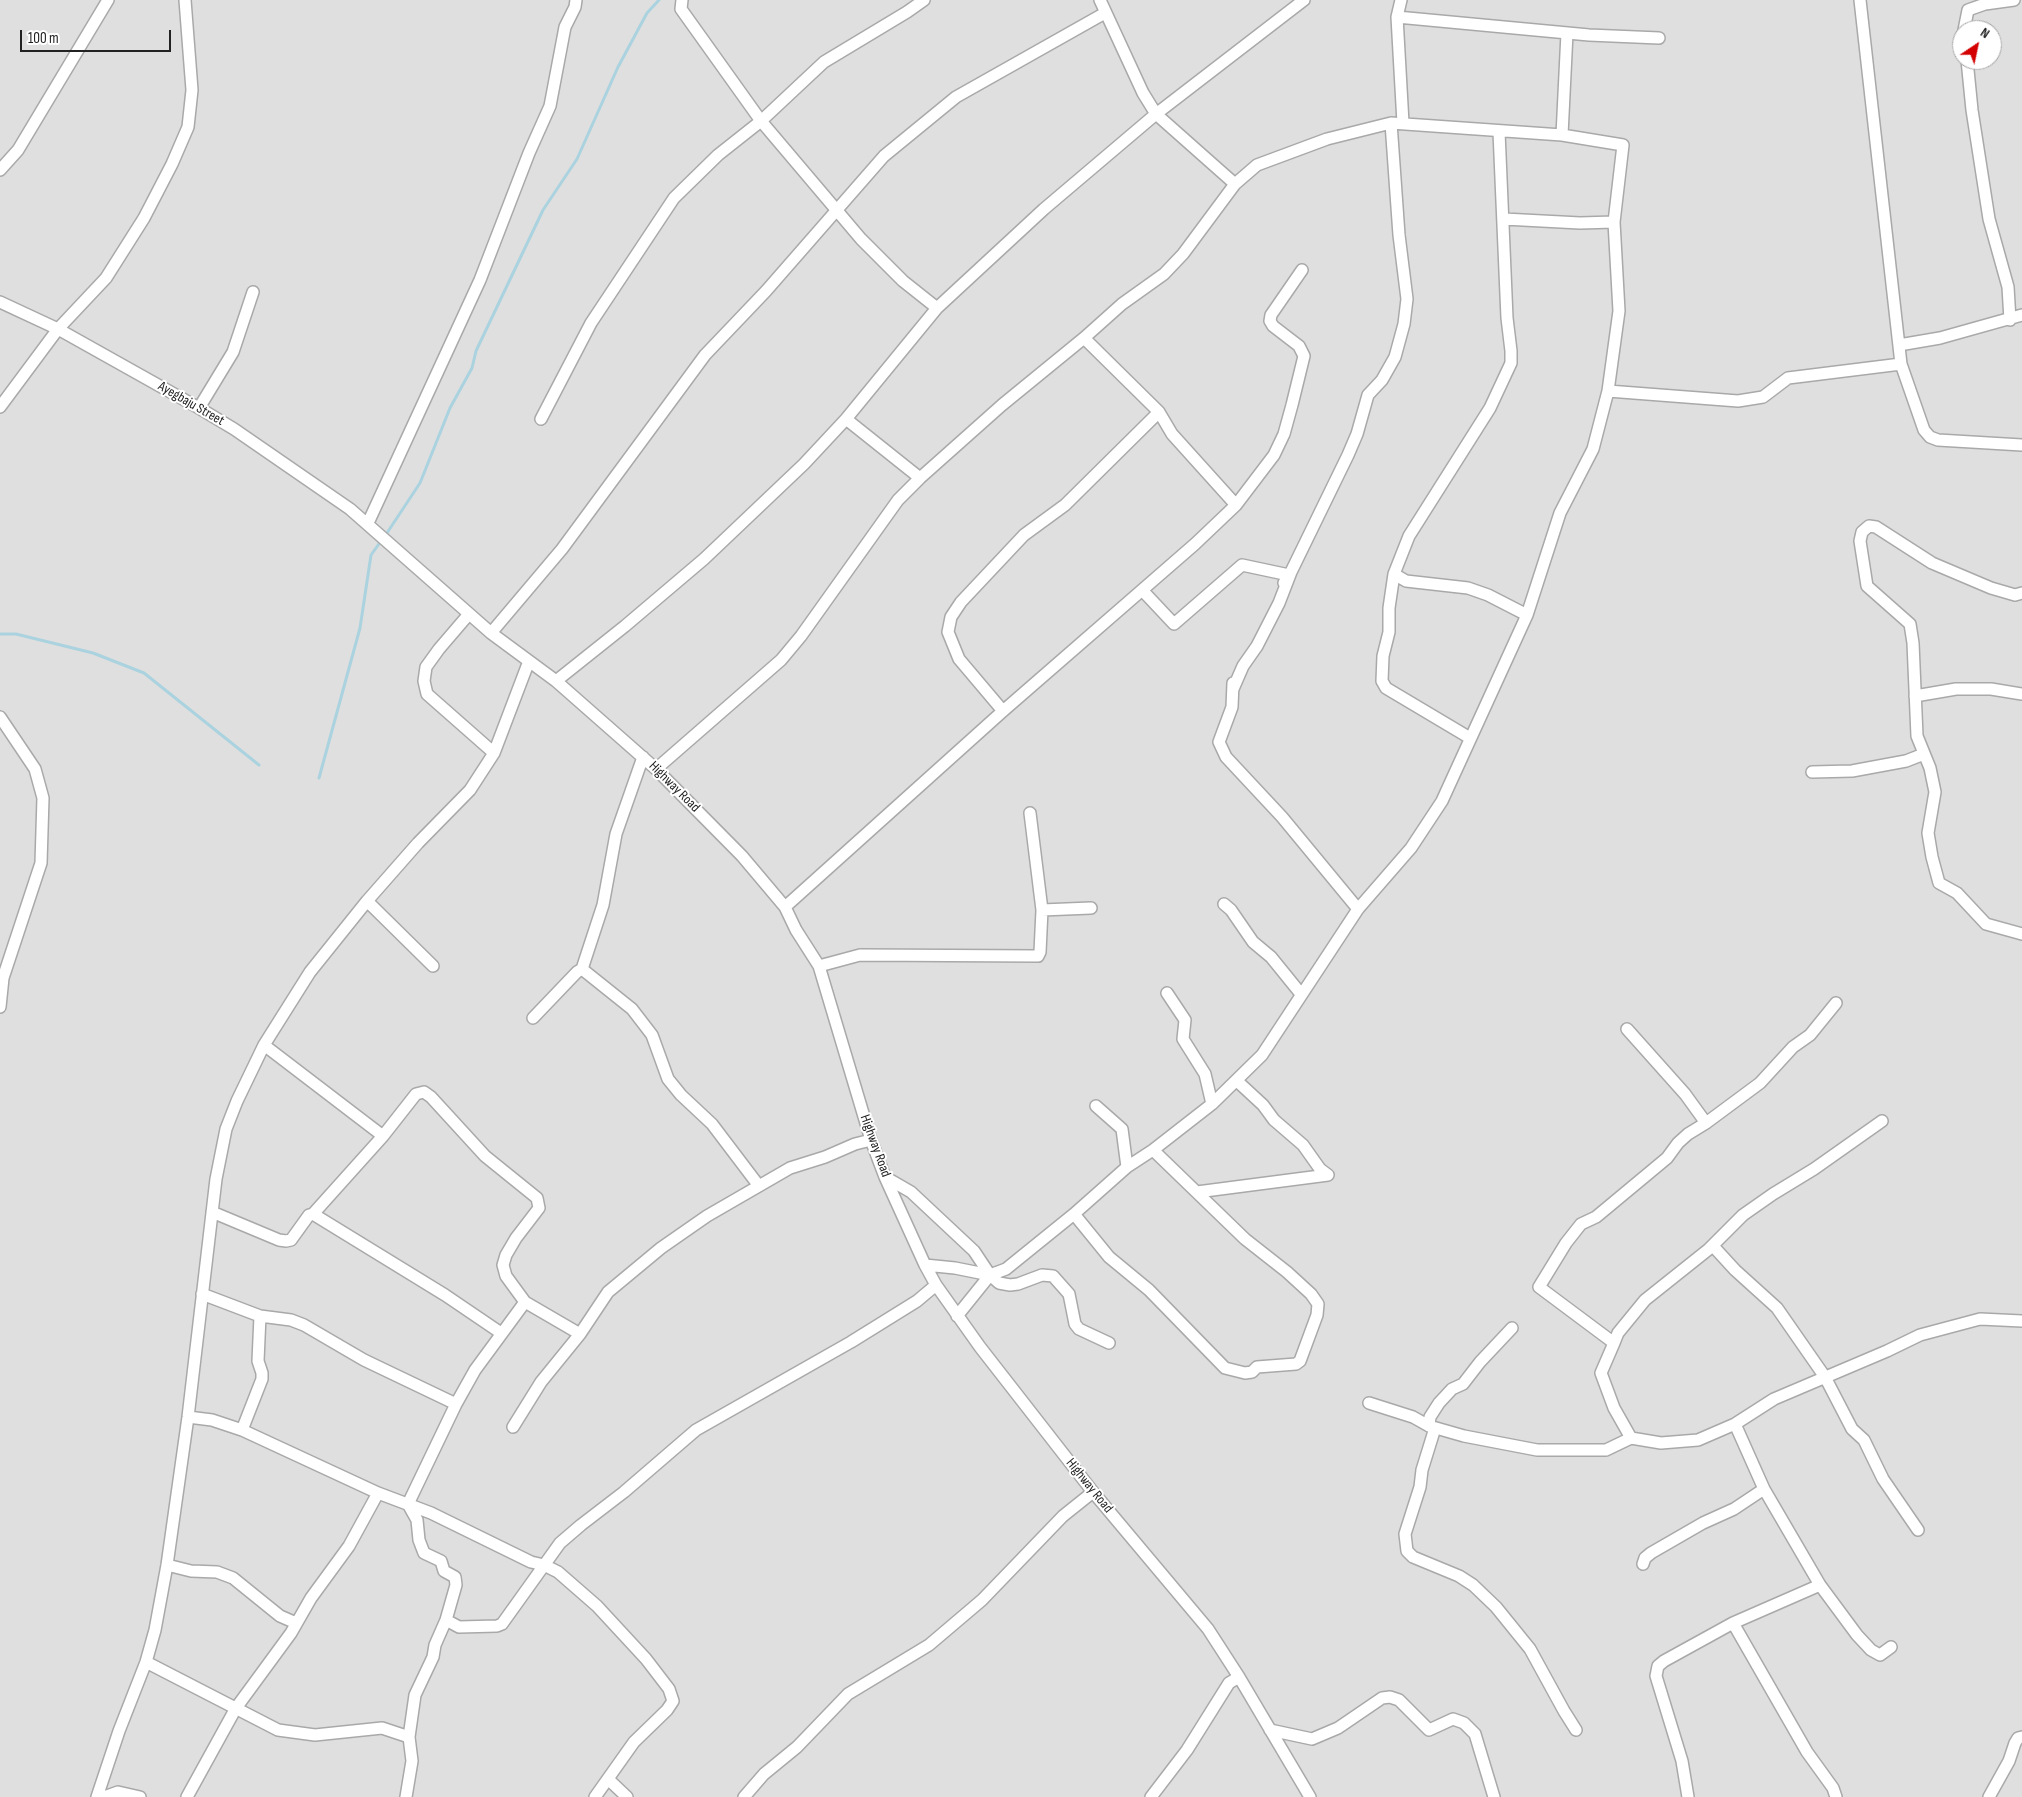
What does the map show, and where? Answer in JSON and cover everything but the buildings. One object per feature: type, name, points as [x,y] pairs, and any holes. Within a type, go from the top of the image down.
[{"type":"street","points":[[0,170],[18,150],[108,0]]},
{"type":"street","points":[[0,407],[58,330],[110,270],[148,210],[172,164],[188,127],[192,90],[185,0]]},
{"type":"street","points":[[369,524],[480,280],[529,153],[550,106],[565,27],[576,7],[576,0]]},
{"type":"street","points":[[682,0],[681,9],[760,121],[861,239],[903,282],[937,308]]},
{"type":"street","points":[[541,419],[591,323],[674,198],[718,155],[760,121],[824,62],[908,12],[924,0]]},
{"type":"street","points":[[1100,0],[1144,93],[1156,114],[1235,184]]},
{"type":"street","points":[[556,681],[704,559],[804,464],[846,419],[937,308],[1044,209],[1156,114],[1304,0]]},
{"type":"street","points":[[1401,0],[1397,17],[1403,123]]},
{"type":"street","points":[[1860,0],[1901,364],[1924,430],[1930,437],[1938,440],[2022,445]]},
{"type":"street","points":[[1965,20],[1968,10],[1985,4],[2014,0]]},
{"type":"street","points":[[491,633],[562,549],[705,354],[766,291],[884,156],[956,97],[1105,13]]},
{"type":"street","points":[[1397,17],[1567,33],[1659,38]]},
{"type":"street","points":[[1562,135],[1567,33]]},
{"type":"street","points":[[1968,70],[1972,110],[1989,219],[2008,287],[2010,320]]},
{"type":"street","points":[[1233,689],[1243,666],[1257,646],[1280,603],[1292,572],[1348,455],[1357,434],[1368,395],[1382,380],[1395,357],[1404,324],[1406,299],[1399,235],[1391,123]]},
{"type":"street","points":[[656,769],[780,660],[801,636],[898,500],[1002,405],[1084,338],[1122,304],[1164,274],[1184,254],[1235,184],[1257,165],[1327,140],[1391,123],[1562,135],[1622,145],[1614,222],[1619,311],[1608,391],[1593,449],[1560,513],[1527,615],[1442,801],[1411,848],[1358,909],[1262,1055],[1212,1104],[1153,1150],[1127,1167],[1074,1214],[1006,1269],[990,1275],[958,1316]]},
{"type":"street","points":[[1470,738],[1386,688],[1382,681],[1382,656],[1389,632],[1389,608],[1394,574],[1409,536],[1490,408],[1511,363],[1507,318],[1504,219],[1499,165],[1499,132]]},
{"type":"street","points":[[1504,219],[1580,223],[1614,222]]},
{"type":"street","points":[[785,907],[1236,505],[1274,455],[1284,434],[1304,356],[1299,346],[1273,326],[1270,321],[1271,315],[1302,270]]},
{"type":"street","points":[[199,408],[234,352],[253,292]]},
{"type":"street","name":"Ayegbaju Street","points":[[0,302],[58,330],[234,429],[350,508],[394,549]]},
{"type":"street","points":[[1899,345],[1940,338],[2010,320],[2022,315]]},
{"type":"street","points":[[1084,338],[1159,412],[1172,434],[1236,505]]},
{"type":"street","points":[[1608,391],[1738,402],[1763,397],[1788,378],[1901,364]]},
{"type":"street","points":[[1003,711],[959,659],[948,632],[951,616],[961,602],[1024,535],[1064,505],[1159,412]]},
{"type":"street","points":[[846,419],[920,478]]},
{"type":"street","points":[[2022,593],[2015,594],[1990,588],[1932,563],[1876,527],[1869,526],[1862,532],[1860,541],[1867,586],[1910,624],[1913,643],[1917,736],[1930,768],[1935,792],[1928,833],[1939,883],[1957,893],[1986,924],[2022,934]]},
{"type":"street","name":"Highway Road","points":[[394,549],[491,633],[556,681],[643,757],[742,856],[785,907],[796,930],[819,966],[871,1140],[925,1266],[936,1285],[980,1348],[1094,1492],[1208,1629],[1239,1677],[1310,1797]]},
{"type":"street","points":[[1142,590],[1174,624],[1242,565],[1289,575],[1232,680],[1232,708],[1219,742],[1226,757],[1282,817],[1358,909]]},
{"type":"street","points":[[1394,574],[1406,581],[1468,588],[1488,595],[1527,615]]},
{"type":"street","points":[[468,614],[426,667],[424,681],[427,694],[494,753]]},
{"type":"street","points":[[97,1797],[119,1731],[146,1662],[155,1630],[167,1565],[188,1417],[216,1179],[226,1129],[264,1045],[310,972],[367,901],[418,843],[470,790],[494,753],[529,661]]},
{"type":"street","points":[[1915,696],[1956,689],[1991,689],[2022,694]]},
{"type":"street","points":[[0,717],[35,769],[43,798],[41,863],[3,978],[0,1008]]},
{"type":"street","points":[[1812,772],[1852,771],[1906,761],[1924,754]]},
{"type":"street","points":[[533,1018],[582,969],[602,906],[616,834],[643,757]]},
{"type":"street","points":[[819,966],[860,955],[950,954],[1034,957],[1040,952],[1042,910],[1030,813]]},
{"type":"street","points":[[367,901],[433,966]]},
{"type":"street","points":[[1224,904],[1231,910],[1253,942],[1271,956],[1301,994]]},
{"type":"street","points":[[1042,910],[1091,908]]},
{"type":"street","points":[[582,969],[632,1009],[652,1035],[668,1080],[712,1124],[759,1186]]},
{"type":"street","points":[[1167,993],[1185,1020],[1183,1039],[1205,1074],[1212,1104]]},
{"type":"street","points":[[1614,1343],[1539,1287],[1556,1258],[1581,1224],[1596,1217],[1667,1158],[1678,1143],[1688,1134],[1760,1083],[1793,1047],[1810,1035],[1836,1004]]},
{"type":"street","points":[[1627,1029],[1685,1094],[1706,1123]]},
{"type":"street","points":[[264,1045],[383,1136]]},
{"type":"street","points":[[1198,1192],[1328,1175],[1320,1169],[1303,1145],[1274,1120],[1263,1104],[1237,1081]]},
{"type":"street","points":[[212,1212],[279,1240],[291,1240],[309,1215],[313,1214],[383,1136],[416,1094],[424,1092],[431,1097],[485,1156],[537,1198],[539,1208],[516,1238],[506,1255],[503,1265],[506,1276],[525,1302],[580,1334]]},
{"type":"street","points":[[1096,1106],[1122,1129],[1127,1167]]},
{"type":"street","points":[[1630,1438],[1614,1408],[1601,1374],[1618,1334],[1645,1300],[1713,1246],[1743,1215],[1814,1169],[1882,1121]]},
{"type":"street","points":[[513,1427],[541,1382],[580,1334],[608,1292],[661,1248],[707,1216],[790,1168],[871,1140]]},
{"type":"street","points":[[1074,1214],[1110,1257],[1149,1290],[1188,1328],[1221,1366],[1252,1372],[1258,1366],[1296,1364],[1302,1357],[1317,1315],[1318,1304],[1311,1294],[1287,1272],[1245,1239],[1153,1150]]},
{"type":"street","points":[[886,1177],[911,1192],[974,1251],[990,1275],[999,1282],[1010,1285],[1042,1275],[1053,1276],[1069,1294],[1075,1324],[1079,1329],[1109,1343]]},
{"type":"street","points":[[313,1214],[445,1295],[501,1333]]},
{"type":"street","points":[[1713,1246],[1735,1270],[1777,1308],[1825,1377],[1852,1429],[1864,1440],[1883,1480],[1918,1530]]},
{"type":"street","points":[[925,1266],[955,1268],[990,1275]]},
{"type":"street","points":[[446,1620],[460,1627],[497,1626],[502,1624],[560,1543],[624,1492],[696,1430],[851,1342],[917,1301],[936,1285]]},
{"type":"street","points":[[202,1294],[260,1316],[291,1320],[304,1325],[364,1360],[456,1404]]},
{"type":"street","points":[[408,1504],[456,1404],[475,1370],[525,1302]]},
{"type":"street","points":[[242,1430],[262,1379],[258,1361],[260,1316]]},
{"type":"street","points":[[1369,1403],[1413,1417],[1432,1427],[1498,1444],[1537,1450],[1606,1450],[1630,1438],[1661,1443],[1698,1440],[1735,1424],[1774,1399],[1920,1335],[1980,1319],[2022,1321]]},
{"type":"street","points":[[1512,1328],[1480,1362],[1463,1384],[1452,1389],[1439,1403],[1430,1417],[1432,1427],[1420,1487],[1405,1534],[1407,1551],[1413,1558],[1466,1580],[1496,1607],[1530,1649],[1576,1730]]},
{"type":"street","points":[[188,1417],[212,1420],[242,1430],[378,1493],[431,1513],[531,1562],[544,1565],[558,1572],[597,1606],[646,1660],[669,1689],[673,1700],[667,1710],[634,1742],[595,1797]]},
{"type":"street","points":[[1735,1424],[1764,1489],[1820,1585],[1857,1635],[1871,1650],[1880,1655],[1891,1647]]},
{"type":"street","points":[[1643,1564],[1645,1558],[1651,1552],[1703,1523],[1734,1509],[1764,1489]]},
{"type":"street","points":[[744,1797],[764,1774],[797,1747],[848,1694],[929,1645],[982,1600],[1062,1516],[1094,1492]]},
{"type":"street","points":[[187,1797],[236,1708],[349,1546],[378,1493]]},
{"type":"street","points":[[406,1797],[412,1761],[409,1737],[415,1695],[433,1657],[435,1645],[446,1620],[456,1586],[455,1577],[444,1572],[441,1561],[424,1553],[419,1540],[417,1520],[408,1504]]},
{"type":"street","points":[[167,1565],[191,1571],[217,1572],[234,1578],[280,1616],[296,1623]]},
{"type":"street","points":[[1688,1797],[1682,1761],[1656,1676],[1658,1666],[1733,1623],[1820,1585]]},
{"type":"street","points":[[1733,1623],[1807,1752],[1833,1788],[1836,1797]]},
{"type":"street","points":[[146,1662],[266,1724],[288,1732],[315,1734],[382,1728],[409,1737]]},
{"type":"street","points":[[1151,1797],[1187,1750],[1229,1683],[1239,1677]]},
{"type":"street","points":[[1270,1730],[1312,1739],[1338,1728],[1382,1698],[1390,1697],[1398,1700],[1429,1730],[1453,1719],[1464,1723],[1475,1734],[1494,1797]]},
{"type":"street","points":[[1989,1797],[2009,1761],[2015,1743],[2022,1736]]},
{"type":"street","points":[[608,1779],[627,1797]]},
{"type":"street","points":[[104,1797],[118,1792],[140,1797]]},
{"type":"shaded area","points":[[0,0],[2022,0],[2022,1797],[0,1797]]},
{"type":"waterway","points":[[385,536],[420,483],[450,408],[472,368],[476,351],[543,210],[577,159],[618,67],[647,13],[659,0]]},
{"type":"waterway","points":[[319,778],[360,628],[371,555],[381,541]]},
{"type":"waterway","points":[[0,634],[16,634],[93,653],[144,673],[259,765]]}]
